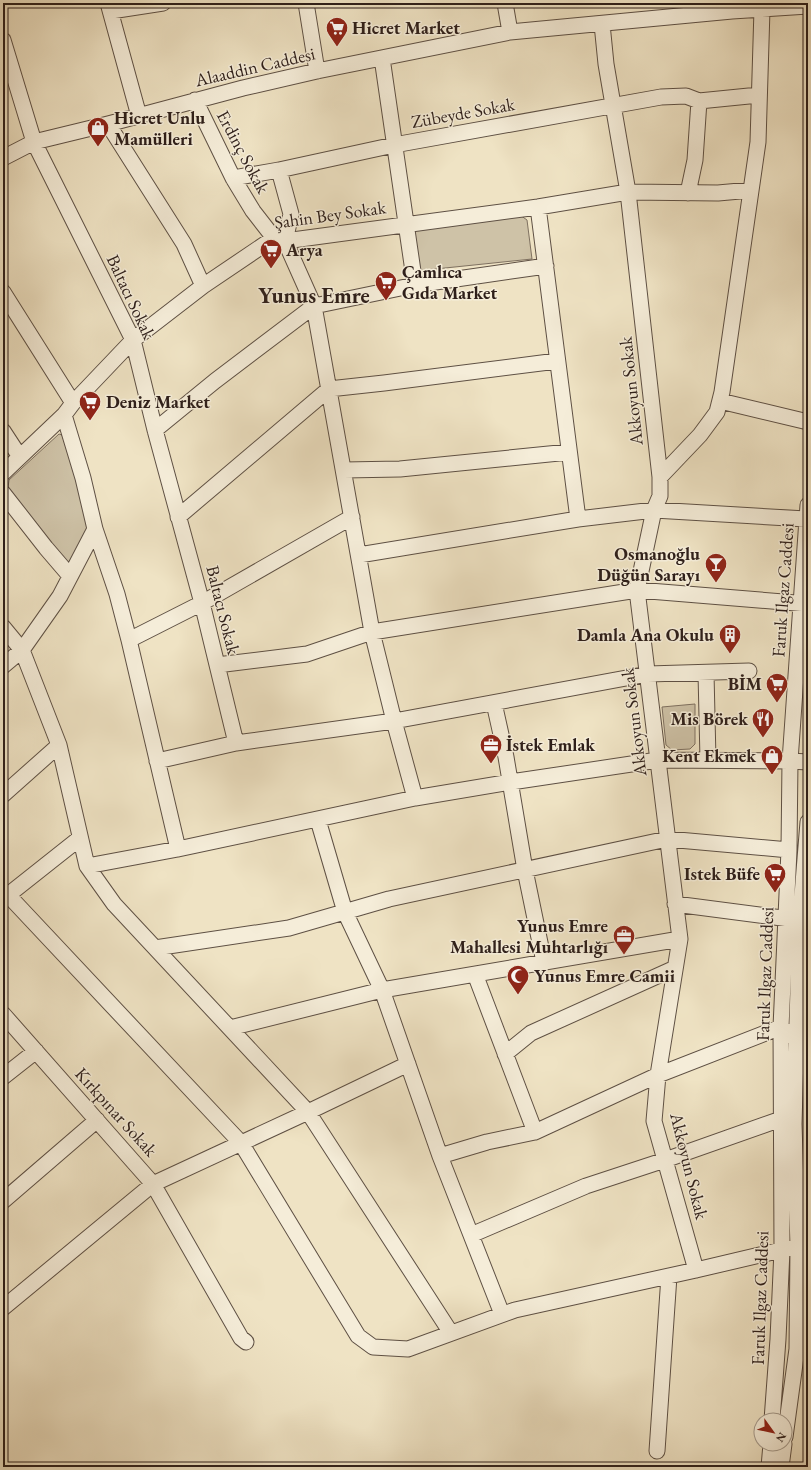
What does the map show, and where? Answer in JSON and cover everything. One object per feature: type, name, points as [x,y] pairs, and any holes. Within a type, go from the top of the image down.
[{"type":"street","points":[[139,116],[109,7],[162,3]]},
{"type":"street","points":[[306,3],[317,71]]},
{"type":"street","points":[[505,3],[510,32]]},
{"type":"street","name":"Alaaddin Caddesi","points":[[3,158],[34,142],[196,100],[317,71],[510,32],[767,7],[808,6]]},
{"type":"street","points":[[660,477],[700,434],[717,412],[720,401],[758,142],[759,95],[767,7]]},
{"type":"street","name":"Akkoyun Sokak","points":[[602,24],[613,106],[628,192],[660,477],[660,496],[654,510],[638,590],[680,939],[658,1075],[654,1121],[696,1270]]},
{"type":"street","name":"Baltacı Sokak","points":[[3,40],[34,142],[133,340],[155,430],[202,603],[236,743]]},
{"type":"street","points":[[382,58],[415,285]]},
{"type":"street","name":"Zübeyde Sokak","points":[[233,178],[279,170],[394,145],[661,97],[686,96],[700,101],[759,95]]},
{"type":"street","name":"Erdinç Sokak","points":[[196,100],[233,178],[253,211],[280,239],[314,306],[372,632],[394,721],[416,798]]},
{"type":"street","points":[[688,193],[696,160],[700,101]]},
{"type":"street","points":[[108,124],[184,244],[203,286]]},
{"type":"street","points":[[279,170],[291,214],[280,239]]},
{"type":"street","name":"Şahin Bey Sokak","points":[[3,473],[69,409],[133,340],[203,286],[280,239],[538,207],[628,192],[718,193],[751,190]]},
{"type":"street","points":[[538,207],[578,519]]},
{"type":"street","points":[[155,430],[314,306],[415,285],[546,266]]},
{"type":"street","points":[[3,292],[69,409],[83,478],[96,529],[117,594],[129,640],[178,850]]},
{"type":"street","points":[[178,517],[329,389],[558,361]]},
{"type":"street","points":[[720,401],[808,422]]},
{"type":"street","points":[[3,431],[20,457]]},
{"type":"street","points":[[344,470],[400,469],[569,452]]},
{"type":"street","points":[[3,493],[70,576]]},
{"type":"street","points":[[359,555],[578,519],[654,510],[807,512]]},
{"type":"street","name":"Faruk Ilgaz Caddesi","points":[[790,1412],[802,1348],[794,1124],[802,1041],[798,920],[789,850],[790,761],[804,604],[807,512]]},
{"type":"street","points":[[129,640],[202,603],[352,517]]},
{"type":"street","points":[[3,666],[22,650],[60,596],[96,529]]},
{"type":"street","points":[[217,665],[307,654],[372,632],[638,590],[804,604]]},
{"type":"street","points":[[3,627],[22,650],[59,745],[80,838],[88,866],[114,904],[308,1112],[451,1333]]},
{"type":"street","points":[[157,761],[236,743],[394,721],[648,674],[749,671]]},
{"type":"street","points":[[706,673],[708,760]]},
{"type":"street","points":[[494,703],[511,782],[525,870],[544,962]]},
{"type":"street","points":[[3,795],[59,745]]},
{"type":"street","points":[[88,866],[178,850],[416,798],[658,760],[808,762]]},
{"type":"street","points":[[318,820],[345,912],[382,990],[440,1156],[502,1314]]},
{"type":"street","name":"Faruk Ilgaz Caddesi","points":[[773,1412],[782,1250],[781,1028],[806,878],[808,822]]},
{"type":"street","points":[[80,838],[5,897],[241,1143],[358,1336],[373,1347],[408,1349],[515,1310],[798,1246]]},
{"type":"street","points":[[155,948],[289,928],[389,899],[667,839],[789,850]]},
{"type":"street","points":[[675,904],[798,920]]},
{"type":"street","points":[[230,1028],[382,990],[680,939]]},
{"type":"street","points":[[505,1054],[531,1033],[675,968]]},
{"type":"street","points":[[475,974],[535,1132]]},
{"type":"street","name":"Kırkpınar Sokak","points":[[3,1014],[153,1184],[241,1338],[246,1342]]},
{"type":"street","points":[[440,1156],[487,1142],[535,1132],[658,1075],[781,1028],[802,1041]]},
{"type":"street","points":[[3,1077],[36,1051]]},
{"type":"street","points":[[3,1308],[153,1184],[408,1064]]},
{"type":"street","points":[[471,1235],[586,1186],[666,1160],[781,1119]]},
{"type":"street","points":[[3,1201],[97,1120]]},
{"type":"street","points":[[657,1451],[669,1276]]},
{"type":"street","points":[[769,1467],[770,1452]]},
{"type":"street","points":[[781,1467],[783,1452]]},
{"type":"shaded area","points":[[520,215],[527,220],[532,259],[416,271],[412,234],[416,229]]},
{"type":"shaded area","points":[[59,434],[62,435],[92,527],[72,563],[64,564],[8,488],[9,480]]},
{"type":"shaded area","points":[[695,704],[695,744],[690,749],[672,750],[666,745],[662,707]]},
{"type":"place","name":"Hicret Market","points":[[337,48]]},
{"type":"place","name":"Hicret Unlu Mamülleri","points":[[98,148]]},
{"type":"place","name":"Arya","points":[[271,270]]},
{"type":"place","name":"Çamlıca Gıda Market","points":[[386,302]]},
{"type":"place","name":"Deniz Market","points":[[90,422]]},
{"type":"place","name":"Osmanoğlu Düğün Sarayı","points":[[716,584]]},
{"type":"place","name":"Damla Ana Okulu","points":[[730,654]]},
{"type":"place","name":"BİM","points":[[777,704]]},
{"type":"place","name":"Mis Börek","points":[[763,738]]},
{"type":"place","name":"İstek Emlak","points":[[491,764]]},
{"type":"place","name":"Kent Ekmek","points":[[772,776]]},
{"type":"place","name":"Istek Büfe","points":[[775,894]]},
{"type":"place","name":"Yunus Emre Mahallesi Muhtarlığı","points":[[624,956]]},
{"type":"place","name":"Yunus Emre Camii","points":[[518,996]]},
{"type":"district","name":"Yunus Emre","points":[[314,295]]}]
